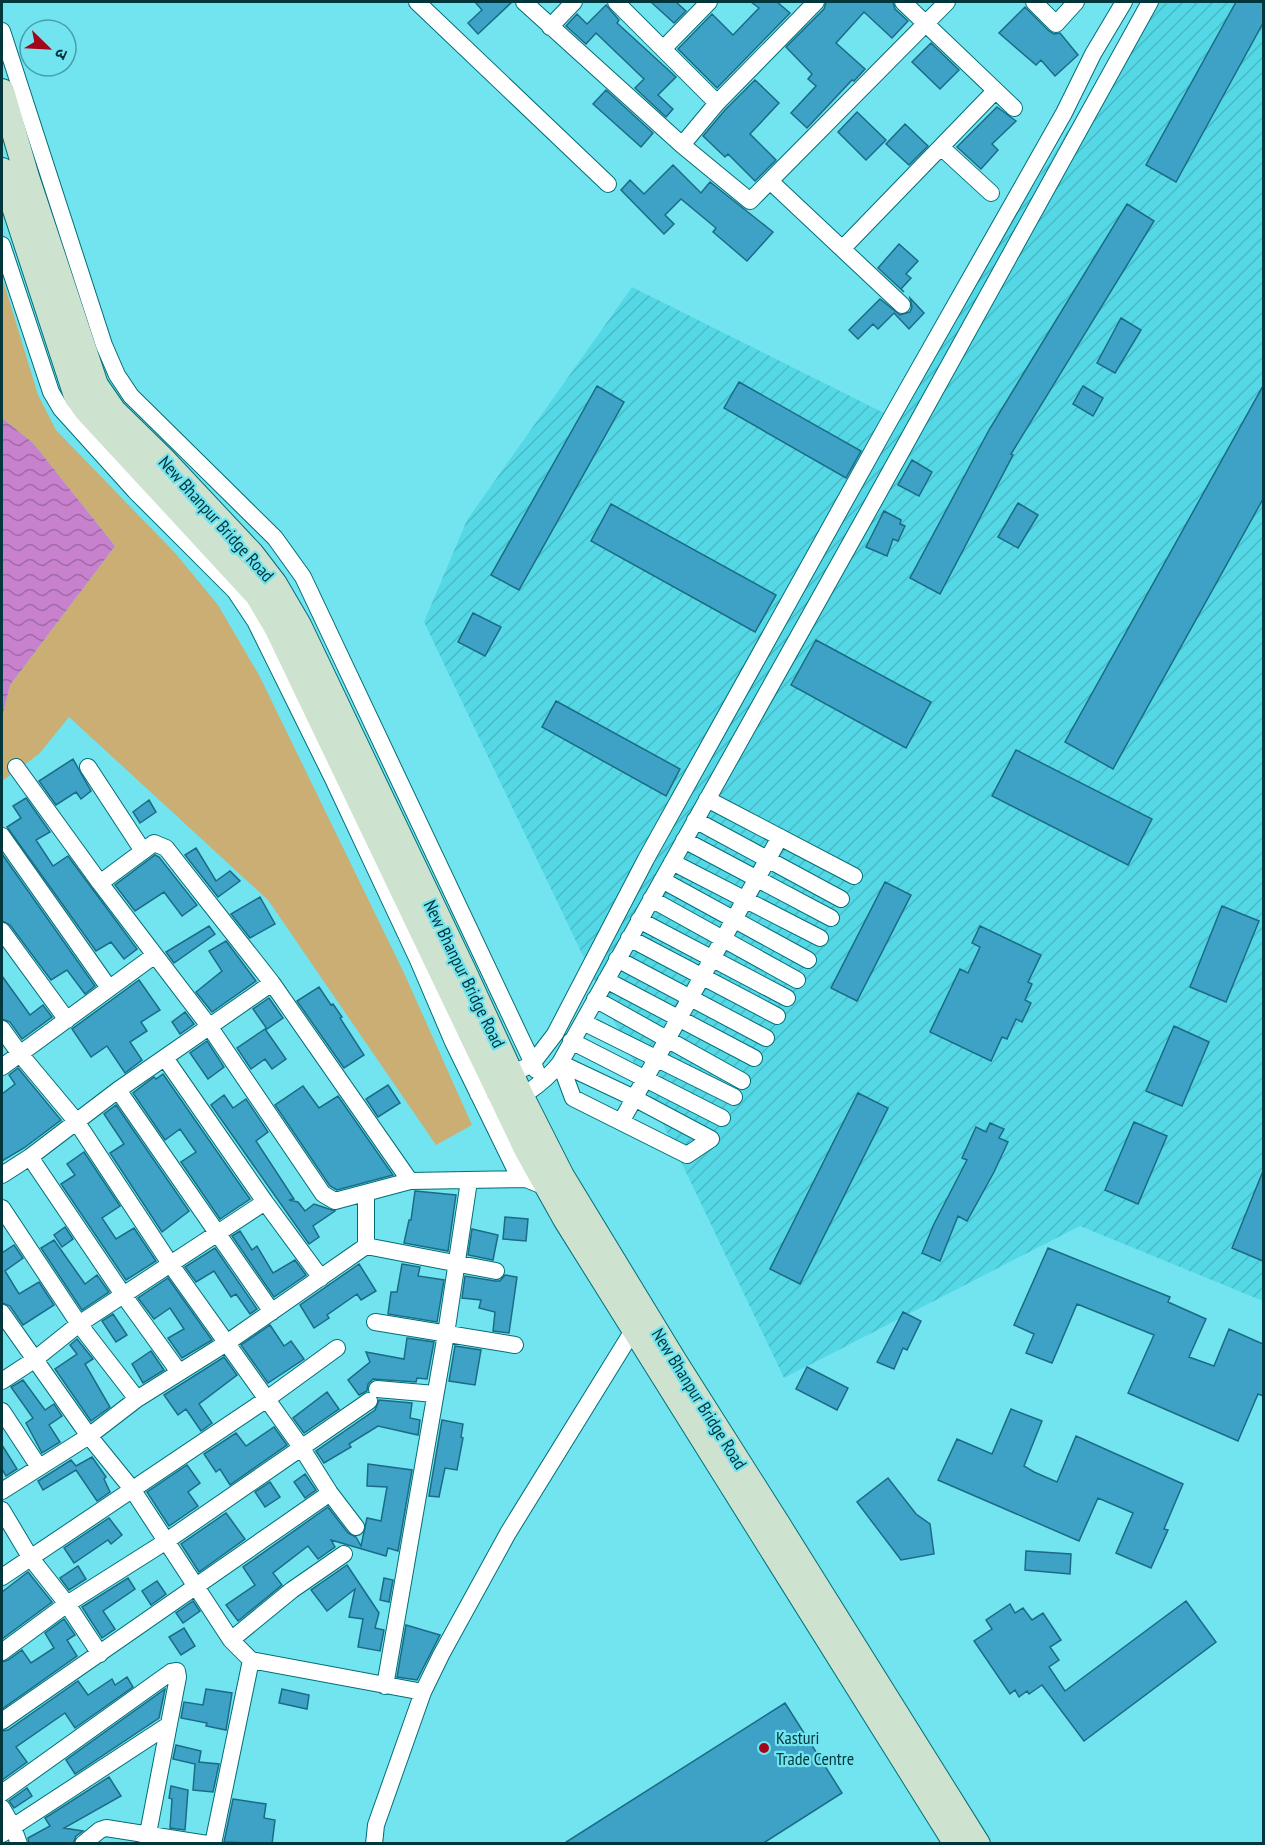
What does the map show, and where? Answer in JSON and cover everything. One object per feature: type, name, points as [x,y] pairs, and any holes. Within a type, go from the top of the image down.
[{"type":"street","points":[[417,2],[608,184]]},
{"type":"street","points":[[524,2],[682,145],[750,201],[947,2]]},
{"type":"street","points":[[550,27],[574,2]]},
{"type":"street","points":[[616,2],[717,103]]},
{"type":"street","points":[[663,49],[709,2]]},
{"type":"street","points":[[682,145],[717,103],[816,2]]},
{"type":"street","points":[[903,2],[1014,108]]},
{"type":"street","points":[[1034,2],[1056,24],[1076,2]]},
{"type":"street","points":[[505,1079],[555,1034],[646,860],[1124,2]]},
{"type":"street","points":[[505,1106],[542,1081],[560,1063],[1150,2]]},
{"type":"street","points":[[2,31],[104,345],[117,375],[131,396],[275,538],[303,577],[505,1079]]},
{"type":"street","name":"New Bhanpur Bridge Road","points":[[2,91],[31,189],[96,385],[114,411],[162,458],[257,595],[276,629],[505,1079],[505,1106],[527,1150],[537,1183],[637,1332],[925,1779],[978,1844]]},
{"type":"street","points":[[843,248],[995,91]]},
{"type":"street","points":[[1049,140],[1067,153]]},
{"type":"street","points":[[941,147],[991,193]]},
{"type":"street","name":"New Bhanpur Bridge Road","points":[[2,170],[76,396],[86,410],[214,532]]},
{"type":"street","points":[[770,181],[902,306]]},
{"type":"street","points":[[2,245],[6,274],[51,392],[61,409],[135,490],[235,591],[255,621],[338,790],[505,1079]]},
{"type":"street","points":[[16,767],[100,883],[210,1026],[323,1194],[334,1201],[410,1181],[537,1183]]},
{"type":"street","points":[[88,767],[143,851]]},
{"type":"street","points":[[707,799],[854,876]]},
{"type":"street","points":[[695,820],[842,898]]},
{"type":"street","points":[[2,836],[109,988]]},
{"type":"street","points":[[621,1122],[780,837]]},
{"type":"street","points":[[684,840],[831,918]]},
{"type":"street","points":[[100,883],[154,843],[166,848],[272,983],[410,1181]]},
{"type":"street","points":[[672,862],[820,938]]},
{"type":"street","points":[[662,880],[808,960]]},
{"type":"street","points":[[651,899],[797,980]]},
{"type":"street","points":[[639,920],[787,998]]},
{"type":"street","points":[[2,931],[67,1020]]},
{"type":"street","points":[[629,938],[777,1016]]},
{"type":"street","points":[[2,1067],[155,955]]},
{"type":"street","points":[[617,959],[765,1038]]},
{"type":"street","points":[[606,980],[754,1058]]},
{"type":"street","points":[[2,1175],[30,1157],[118,1090],[272,983]]},
{"type":"street","points":[[595,999],[742,1081]]},
{"type":"street","points":[[583,1022],[734,1097]]},
{"type":"street","points":[[2,1029],[76,1121],[171,1265],[228,1342],[330,1493],[356,1527]]},
{"type":"street","points":[[572,1041],[722,1118]]},
{"type":"street","points":[[165,1058],[321,1278]]},
{"type":"street","points":[[560,1063],[634,1098],[711,1139],[687,1155],[573,1098],[560,1063]]},
{"type":"street","points":[[505,1079],[542,1081]]},
{"type":"street","points":[[118,1090],[272,1312]]},
{"type":"street","name":"New Bhanpur Bridge Road","points":[[505,1106],[562,1176],[674,1360],[778,1524],[925,1779],[956,1844]]},
{"type":"street","points":[[30,1157],[124,1296],[180,1372]]},
{"type":"street","points":[[385,1686],[446,1334],[469,1181]]},
{"type":"street","points":[[366,1194],[366,1246]]},
{"type":"street","points":[[2,1381],[34,1360],[79,1324],[265,1202]]},
{"type":"street","points":[[2,1208],[79,1324],[137,1399]]},
{"type":"street","points":[[2,1491],[88,1436],[137,1399],[228,1342],[366,1246],[496,1271]]},
{"type":"street","points":[[2,1313],[88,1436],[132,1488],[165,1542],[197,1586],[231,1640],[251,1660],[423,1692]]},
{"type":"street","points":[[375,1322],[515,1345]]},
{"type":"street","points":[[374,1844],[376,1825],[423,1692],[508,1533],[629,1337],[637,1332]]},
{"type":"street","points":[[2,1577],[267,1399],[337,1348]]},
{"type":"street","points":[[2,1652],[67,1604],[165,1542],[373,1395],[435,1394]]},
{"type":"street","points":[[2,1411],[39,1467]]},
{"type":"street","points":[[2,1721],[330,1493]]},
{"type":"street","points":[[2,1510],[30,1557],[67,1604],[100,1654]]},
{"type":"street","points":[[231,1640],[292,1590],[344,1554]]},
{"type":"street","points":[[213,1844],[251,1660]]},
{"type":"street","points":[[2,1793],[174,1671],[178,1673],[178,1677],[146,1839]]},
{"type":"street","points":[[7,1831],[167,1726]]},
{"type":"street","points":[[2,1808],[7,1831],[19,1844]]},
{"type":"street","points":[[83,1844],[102,1829],[146,1839],[207,1844]]},
{"type":"shaded area","points":[[1148,2],[1263,2],[1263,1301],[1080,1226],[784,1378],[424,622],[467,520],[632,287],[890,416]]},
{"type":"shaded area","points":[[2,277],[38,395],[56,430],[176,554],[218,605],[259,675],[404,973],[472,1125],[436,1145],[268,900],[69,717],[39,754],[2,781],[2,718],[10,685],[115,546],[33,443],[2,418]]},
{"type":"water","points":[[2,418],[33,443],[115,546],[10,685],[2,718]]},
{"type":"building","points":[[475,2],[512,2],[478,34],[468,23],[482,10]]},
{"type":"building","points":[[651,2],[676,2],[686,11],[674,23]]},
{"type":"building","points":[[751,2],[777,2],[790,13],[717,88],[678,49],[712,14],[733,35],[759,8]]},
{"type":"building","points":[[826,2],[893,2],[895,9],[908,21],[892,38],[864,12],[836,43],[865,69],[807,128],[791,113],[816,86],[808,79],[812,74],[786,47],[824,9]]},
{"type":"building","points":[[1236,2],[1263,2],[1263,23],[1176,182],[1146,165]]},
{"type":"building","points":[[606,5],[619,20],[617,23],[676,77],[658,95],[673,109],[666,117],[635,88],[644,79],[596,33],[586,44],[566,26],[577,14],[587,24]]},
{"type":"building","points":[[1025,7],[1049,31],[1054,34],[1060,33],[1078,55],[1055,76],[1041,60],[1036,65],[999,33]]},
{"type":"building","points":[[931,43],[959,70],[940,89],[912,62]]},
{"type":"building","points":[[755,80],[779,103],[750,134],[776,160],[755,181],[728,154],[725,157],[703,136]]},
{"type":"building","points":[[606,90],[653,133],[641,147],[593,104]]},
{"type":"building","points":[[997,107],[1016,121],[992,144],[998,150],[981,169],[957,147]]},
{"type":"building","points":[[857,112],[886,140],[866,160],[838,132]]},
{"type":"building","points":[[905,124],[928,146],[909,165],[886,144]]},
{"type":"building","points":[[673,165],[701,193],[710,182],[773,232],[747,261],[713,232],[716,228],[681,199],[665,215],[674,224],[664,234],[621,190],[630,180],[644,194]]},
{"type":"building","points":[[1127,204],[1154,221],[1011,454],[1013,455],[940,594],[910,578],[989,430]]},
{"type":"building","points":[[899,244],[918,261],[906,274],[911,278],[901,289],[904,292],[878,268]]},
{"type":"building","points":[[910,298],[924,313],[909,329],[894,313],[878,329],[873,324],[858,339],[849,330],[880,299],[900,315],[910,312],[912,307]]},
{"type":"building","points":[[1121,318],[1141,330],[1115,373],[1097,363]]},
{"type":"building","points":[[739,382],[861,451],[846,478],[724,408]]},
{"type":"building","points":[[597,386],[624,402],[519,590],[491,575]]},
{"type":"building","points":[[1083,386],[1103,398],[1093,416],[1073,404]]},
{"type":"building","points":[[1263,386],[1263,499],[1113,769],[1065,742]]},
{"type":"building","points":[[912,460],[932,472],[919,496],[898,485]]},
{"type":"building","points":[[1018,503],[1038,515],[1018,548],[998,537]]},
{"type":"building","points":[[611,504],[776,595],[755,632],[591,541]]},
{"type":"building","points":[[884,511],[901,520],[900,524],[905,526],[898,541],[893,539],[887,556],[866,547]]},
{"type":"building","points":[[473,613],[501,627],[485,656],[458,642]]},
{"type":"building","points":[[816,640],[931,702],[906,748],[791,685]]},
{"type":"building","points":[[556,701],[680,769],[666,796],[542,727]]},
{"type":"building","points":[[1016,750],[1152,819],[1128,865],[992,796]]},
{"type":"building","points":[[73,759],[91,791],[81,799],[76,792],[56,805],[39,781]]},
{"type":"building","points":[[26,798],[50,832],[36,840],[53,866],[68,856],[137,949],[124,959],[111,942],[96,951],[7,827],[21,818],[13,806]]},
{"type":"building","points":[[149,800],[156,812],[140,823],[133,812]]},
{"type":"building","points":[[196,848],[216,881],[230,871],[240,881],[218,897],[185,855]]},
{"type":"building","points":[[2,854],[95,986],[85,994],[67,970],[51,980],[10,925],[2,921]]},
{"type":"building","points":[[155,855],[197,905],[182,916],[164,892],[135,911],[115,885]]},
{"type":"building","points":[[885,882],[911,895],[857,1001],[831,988]]},
{"type":"building","points":[[260,897],[275,924],[250,938],[231,914]]},
{"type":"building","points":[[1222,906],[1259,921],[1226,1002],[1190,987]]},
{"type":"building","points":[[209,926],[215,934],[174,963],[166,952]]},
{"type":"building","points":[[980,926],[1041,955],[1028,982],[1032,984],[1025,1000],[1031,1003],[1022,1022],[1016,1019],[1007,1039],[1002,1037],[991,1061],[930,1032],[960,969],[968,973],[980,947],[972,943]]},
{"type":"building","points":[[226,941],[256,981],[212,1012],[196,992],[222,971],[209,951]]},
{"type":"building","points":[[2,976],[30,1015],[43,1005],[52,1017],[22,1039],[10,1022],[2,1019]]},
{"type":"building","points":[[139,980],[160,1010],[141,1022],[147,1031],[130,1042],[142,1060],[125,1073],[107,1046],[91,1057],[72,1029]]},
{"type":"building","points":[[319,987],[342,1017],[340,1018],[364,1055],[344,1068],[297,1001]]},
{"type":"building","points":[[269,998],[283,1018],[267,1029],[253,1009]]},
{"type":"building","points":[[185,1012],[194,1024],[180,1034],[172,1022]]},
{"type":"building","points":[[1174,1026],[1209,1042],[1182,1106],[1146,1091]]},
{"type":"building","points":[[265,1029],[286,1059],[272,1069],[265,1059],[251,1069],[237,1048]]},
{"type":"building","points":[[207,1041],[224,1067],[208,1079],[190,1053]]},
{"type":"building","points":[[18,1068],[61,1120],[24,1148],[2,1161],[2,1094],[15,1084],[9,1075]]},
{"type":"building","points":[[163,1074],[250,1199],[220,1219],[181,1162],[196,1152],[180,1129],[165,1140],[133,1093],[154,1077],[156,1079]]},
{"type":"building","points":[[388,1085],[400,1103],[378,1117],[366,1099]]},
{"type":"building","points":[[303,1086],[319,1108],[338,1096],[393,1175],[337,1190],[330,1186],[275,1105]]},
{"type":"building","points":[[858,1093],[888,1108],[800,1284],[770,1269]]},
{"type":"building","points":[[224,1095],[233,1108],[246,1099],[268,1132],[256,1141],[294,1199],[289,1200],[298,1202],[305,1211],[314,1204],[335,1211],[313,1226],[319,1237],[309,1244],[211,1105]]},
{"type":"building","points":[[116,1105],[189,1211],[162,1232],[110,1153],[124,1144],[104,1114]]},
{"type":"building","points":[[1134,1122],[1167,1136],[1138,1204],[1105,1190]]},
{"type":"building","points":[[990,1123],[1004,1129],[999,1138],[1008,1142],[967,1221],[958,1216],[940,1261],[922,1253],[934,1224],[967,1160],[962,1158],[976,1127],[986,1132]]},
{"type":"building","points":[[84,1152],[120,1206],[102,1218],[116,1239],[134,1228],[156,1261],[126,1280],[61,1184],[75,1175],[67,1164]]},
{"type":"building","points":[[1263,1171],[1263,1261],[1232,1248]]},
{"type":"building","points":[[415,1191],[456,1195],[448,1251],[404,1243],[409,1220],[411,1220]]},
{"type":"building","points":[[505,1217],[528,1219],[526,1241],[503,1239]]},
{"type":"building","points":[[65,1227],[73,1239],[62,1247],[54,1235]]},
{"type":"building","points":[[472,1229],[498,1235],[493,1260],[468,1255]]},
{"type":"building","points":[[240,1231],[252,1250],[257,1246],[273,1273],[295,1260],[306,1275],[274,1297],[232,1236]]},
{"type":"building","points":[[54,1240],[85,1284],[97,1275],[109,1292],[82,1310],[41,1248]]},
{"type":"building","points":[[14,1245],[23,1258],[5,1271],[19,1294],[39,1282],[54,1305],[23,1325],[10,1306],[2,1303],[2,1253]]},
{"type":"building","points":[[215,1248],[257,1309],[250,1314],[236,1294],[231,1297],[214,1271],[196,1282],[185,1267]]},
{"type":"building","points":[[1048,1248],[1170,1297],[1168,1302],[1206,1319],[1189,1357],[1214,1366],[1229,1329],[1263,1344],[1263,1396],[1258,1394],[1238,1441],[1128,1393],[1154,1335],[1077,1304],[1052,1363],[1026,1353],[1034,1334],[1014,1325]]},
{"type":"building","points":[[359,1264],[376,1291],[361,1300],[357,1294],[327,1315],[329,1318],[314,1328],[300,1305]]},
{"type":"building","points":[[402,1264],[420,1267],[418,1276],[444,1280],[437,1322],[388,1314],[391,1292],[397,1292]]},
{"type":"building","points":[[505,1275],[517,1277],[509,1333],[493,1331],[495,1312],[479,1308],[481,1300],[462,1298],[465,1276],[500,1281]]},
{"type":"building","points":[[168,1278],[212,1340],[182,1358],[168,1338],[184,1329],[170,1308],[154,1319],[138,1298]]},
{"type":"building","points":[[903,1312],[921,1321],[907,1350],[903,1348],[894,1369],[877,1362]]},
{"type":"building","points":[[113,1314],[127,1335],[116,1342],[102,1321]]},
{"type":"building","points":[[270,1325],[284,1346],[291,1341],[304,1359],[268,1383],[241,1345]]},
{"type":"building","points":[[407,1338],[434,1342],[427,1379],[417,1378],[416,1382],[373,1379],[368,1384],[367,1391],[359,1395],[348,1380],[370,1362],[366,1352],[404,1359]]},
{"type":"building","points":[[77,1339],[93,1359],[85,1364],[110,1407],[91,1421],[55,1369],[77,1354],[70,1345]]},
{"type":"building","points":[[455,1346],[481,1350],[475,1385],[449,1381]]},
{"type":"building","points":[[151,1351],[164,1370],[143,1383],[132,1364]]},
{"type":"building","points":[[224,1357],[237,1375],[199,1404],[212,1423],[201,1431],[186,1409],[178,1415],[164,1395]]},
{"type":"building","points":[[807,1367],[848,1388],[837,1410],[796,1389]]},
{"type":"building","points":[[23,1380],[45,1410],[54,1404],[62,1416],[49,1425],[60,1442],[42,1453],[26,1423],[33,1418],[11,1387]]},
{"type":"building","points":[[327,1392],[339,1409],[304,1433],[293,1418]]},
{"type":"building","points":[[379,1400],[412,1403],[410,1418],[420,1420],[418,1435],[378,1426],[349,1444],[351,1447],[324,1463],[316,1451],[375,1410]]},
{"type":"building","points":[[1011,1409],[1042,1421],[1024,1466],[1034,1472],[1057,1482],[1076,1436],[1183,1484],[1164,1529],[1168,1530],[1151,1568],[1116,1553],[1133,1513],[1098,1498],[1079,1541],[938,1480],[957,1439],[992,1454]]},
{"type":"building","points":[[442,1420],[463,1424],[461,1437],[463,1438],[457,1470],[445,1468],[439,1497],[429,1496]]},
{"type":"building","points":[[274,1427],[287,1445],[230,1485],[220,1469],[216,1472],[204,1454],[236,1433],[246,1446]]},
{"type":"building","points":[[2,1445],[17,1469],[6,1476],[2,1469]]},
{"type":"building","points":[[92,1457],[106,1477],[104,1479],[110,1492],[97,1501],[76,1470],[43,1490],[38,1481],[71,1460],[76,1466]]},
{"type":"building","points":[[368,1464],[412,1470],[398,1551],[388,1548],[386,1556],[331,1540],[335,1547],[318,1559],[308,1546],[273,1573],[282,1585],[238,1621],[226,1605],[255,1585],[243,1567],[328,1507],[348,1533],[356,1537],[361,1546],[367,1518],[381,1521],[387,1487],[367,1486]]},
{"type":"building","points":[[187,1465],[200,1483],[188,1492],[198,1506],[169,1526],[147,1492]]},
{"type":"building","points":[[305,1474],[316,1490],[305,1498],[294,1482]]},
{"type":"building","points":[[888,1478],[916,1514],[930,1524],[934,1554],[901,1560],[857,1502]]},
{"type":"building","points":[[270,1482],[280,1497],[265,1507],[255,1492]]},
{"type":"building","points":[[226,1513],[245,1539],[199,1572],[181,1544]]},
{"type":"building","points":[[109,1518],[122,1535],[111,1544],[108,1540],[74,1563],[64,1548]]},
{"type":"building","points":[[1026,1551],[1071,1554],[1070,1574],[1025,1570]]},
{"type":"building","points":[[347,1565],[379,1613],[375,1628],[384,1630],[380,1651],[358,1647],[363,1619],[349,1617],[355,1589],[327,1611],[311,1590]]},
{"type":"building","points":[[78,1566],[86,1579],[69,1590],[60,1578]]},
{"type":"building","points":[[28,1572],[52,1602],[2,1639],[2,1592]]},
{"type":"building","points":[[128,1578],[135,1589],[103,1611],[115,1629],[102,1638],[82,1607]]},
{"type":"building","points":[[384,1578],[393,1580],[389,1602],[380,1600]]},
{"type":"building","points":[[157,1581],[166,1594],[151,1605],[142,1591]]},
{"type":"building","points":[[193,1601],[200,1611],[183,1623],[176,1613]]},
{"type":"building","points":[[1186,1601],[1216,1642],[1084,1741],[1042,1685],[1029,1694],[1027,1691],[1019,1697],[1015,1690],[1010,1694],[974,1641],[992,1629],[986,1620],[1010,1604],[1015,1613],[1023,1608],[1032,1620],[1043,1613],[1061,1640],[1050,1647],[1059,1660],[1049,1667],[1065,1691]]},
{"type":"building","points":[[64,1619],[75,1635],[67,1640],[77,1656],[2,1709],[2,1662],[22,1650],[31,1663],[54,1648],[45,1633]]},
{"type":"building","points":[[406,1625],[440,1635],[417,1680],[397,1677]]},
{"type":"building","points":[[184,1628],[195,1646],[181,1655],[169,1637]]},
{"type":"building","points":[[127,1677],[133,1687],[75,1728],[65,1713],[16,1747],[27,1762],[2,1780],[2,1731],[8,1730],[78,1681],[88,1695],[112,1679],[115,1685]]},
{"type":"building","points":[[165,1689],[159,1718],[75,1774],[66,1760]]},
{"type":"building","points":[[206,1689],[232,1693],[226,1730],[206,1726],[207,1723],[181,1718],[184,1702],[203,1705]]},
{"type":"building","points":[[282,1689],[309,1695],[307,1709],[279,1703]]},
{"type":"building","name":"Kasturi Trade Centre","points":[[785,1703],[842,1793],[762,1844],[563,1844]]},
{"type":"building","points":[[176,1745],[201,1751],[199,1762],[219,1764],[213,1792],[193,1790],[195,1764],[173,1759]]},
{"type":"building","points":[[109,1777],[121,1796],[64,1828],[83,1831],[76,1836],[73,1844],[29,1844],[28,1838],[50,1826],[45,1818]]},
{"type":"building","points":[[171,1786],[188,1790],[185,1830],[170,1828]]},
{"type":"building","points":[[27,1788],[32,1796],[14,1808],[9,1801]]},
{"type":"building","points":[[233,1799],[266,1804],[264,1818],[275,1820],[272,1844],[224,1842]]},
{"type":"place","name":"Kasturi Trade Centre","points":[[764,1748]]}]
